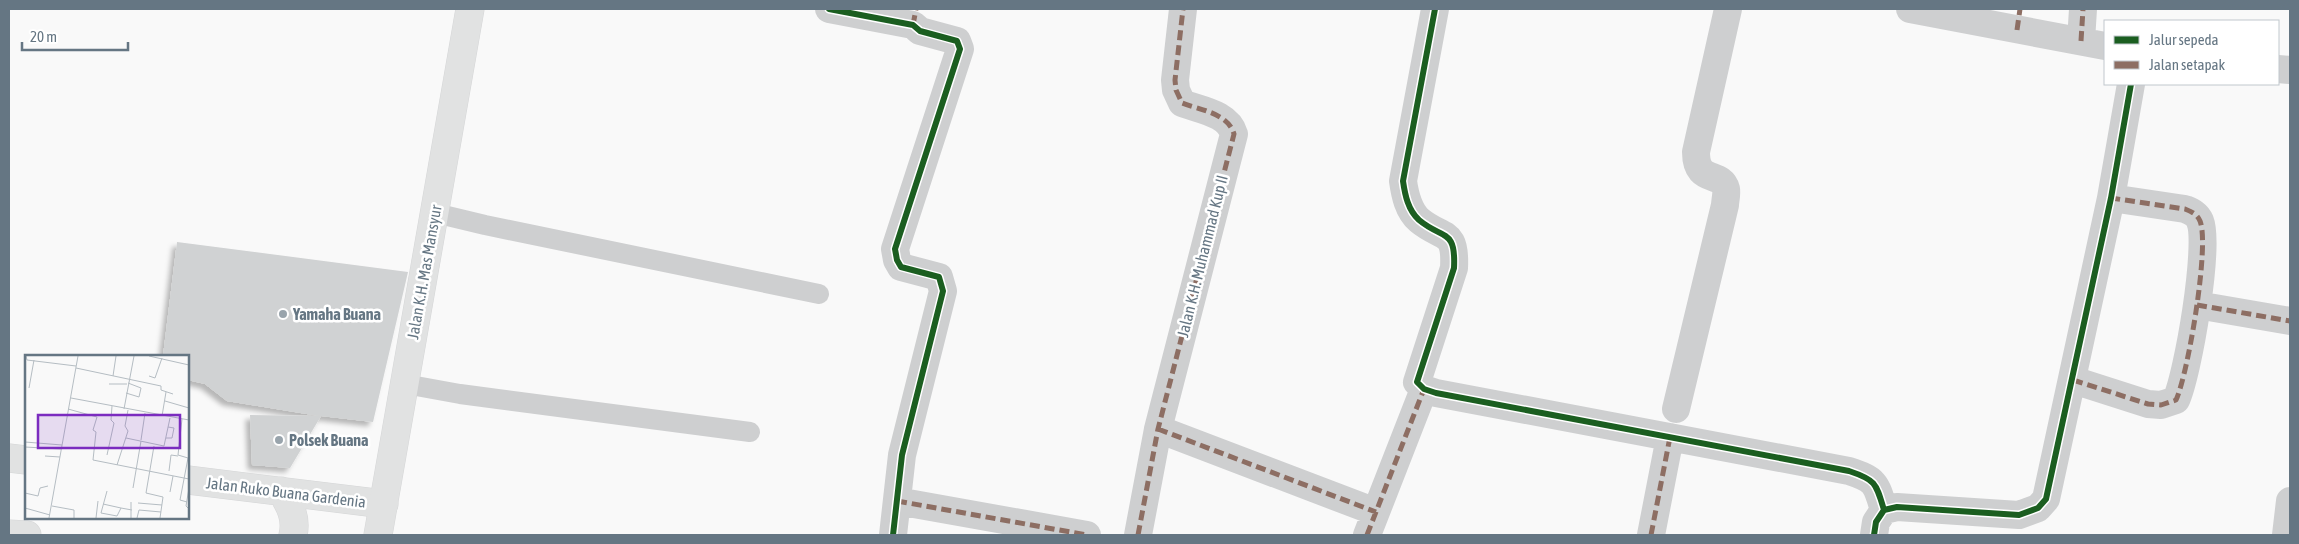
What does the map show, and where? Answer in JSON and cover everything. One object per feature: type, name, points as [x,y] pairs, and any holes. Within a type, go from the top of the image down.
[{"type":"main road","name":"Jalan K.H. Mas Mansyur","points":[[378,535],[470,9]]},
{"type":"main road","points":[[9,458],[25,460]]},
{"type":"main road","name":"Jalan Ruko Buana Gardenia","points":[[189,480],[384,504]]},
{"type":"main road","points":[[281,491],[291,507],[295,526],[293,535]]},
{"type":"main road","points":[[9,534],[27,535]]},
{"type":"street","points":[[829,9],[914,17],[920,31],[957,41],[960,50],[895,249],[897,260],[901,266],[939,276],[943,291],[902,455],[893,535]]},
{"type":"street","name":"Jalan K.H. Muhammad Kup II","points":[[1138,535],[1158,429],[1234,134],[1231,125],[1226,119],[1182,103],[1176,90],[1184,9]]},
{"type":"street","points":[[1435,9],[1403,181],[1407,202],[1418,219],[1448,236],[1455,249],[1454,268],[1417,379],[1424,389],[1436,393],[1849,470],[1869,478],[1878,491],[1884,510]]},
{"type":"street","points":[[1676,409],[1725,205],[1726,189],[1721,181],[1700,171],[1696,165],[1696,152],[1728,9]]},
{"type":"street","points":[[1910,9],[2018,19],[2093,44]]},
{"type":"street","points":[[2083,9],[2093,44]]},
{"type":"street","points":[[1874,535],[1876,522],[1884,510],[1897,507],[2019,515],[2038,508],[2046,500],[2111,198],[2131,85]]},
{"type":"street","points":[[2073,380],[2148,404],[2162,404],[2176,400],[2182,386],[2197,305],[2202,234],[2200,221],[2195,213],[2185,209],[2111,198]]},
{"type":"street","points":[[2197,305],[2290,321]]},
{"type":"street","points":[[1158,429],[1371,524],[1424,389]]},
{"type":"street","points":[[1652,535],[1670,437]]},
{"type":"street","points":[[897,501],[1087,535]]},
{"type":"street","points":[[2286,535],[2290,501]]},
{"type":"lane","points":[[435,213],[819,294]]},
{"type":"lane","points":[[404,384],[460,394],[750,432]]},
{"type":"building","name":"Yamaha Buana","points":[[177,242],[408,272],[373,422],[321,416],[290,468],[252,465],[250,415],[319,416],[227,401],[205,384],[189,380],[189,355],[163,355]]},
{"type":"marked path","points":[[913,25],[916,9]]},
{"type":"marked path","points":[[1138,535],[1158,429],[1234,134],[1231,127],[1220,117],[1182,103],[1176,90],[1175,80],[1183,9]]},
{"type":"marked path","points":[[2017,30],[2020,9]]},
{"type":"marked path","points":[[2081,41],[2083,9]]},
{"type":"marked path","points":[[2073,380],[2148,404],[2161,405],[2176,400],[2192,338],[2202,255],[2200,221],[2196,215],[2185,209],[2111,198]]},
{"type":"marked path","points":[[2197,305],[2290,321]]},
{"type":"marked path","points":[[1367,535],[1424,389]]},
{"type":"marked path","points":[[1158,429],[1376,512]]},
{"type":"marked path","points":[[1651,535],[1670,437]]},
{"type":"marked path","points":[[897,501],[1087,535]]},
{"type":"cycle path","points":[[829,9],[913,25],[920,31],[957,41],[960,49],[895,249],[897,260],[901,267],[939,277],[943,291],[902,455],[893,535]]},
{"type":"cycle path","points":[[1435,9],[1403,181],[1408,202],[1415,216],[1427,226],[1446,237],[1453,246],[1454,268],[1417,382],[1424,389],[1436,393],[1849,471],[1865,477],[1874,484],[1884,510]]},
{"type":"cycle path","points":[[1874,535],[1876,522],[1884,510],[1897,507],[2019,515],[2038,508],[2046,499],[2111,198],[2131,85]]},
{"type":"place","name":"Yamaha Buana","points":[[283,314]]},
{"type":"place","name":"Polsek Buana","points":[[279,440]]}]
